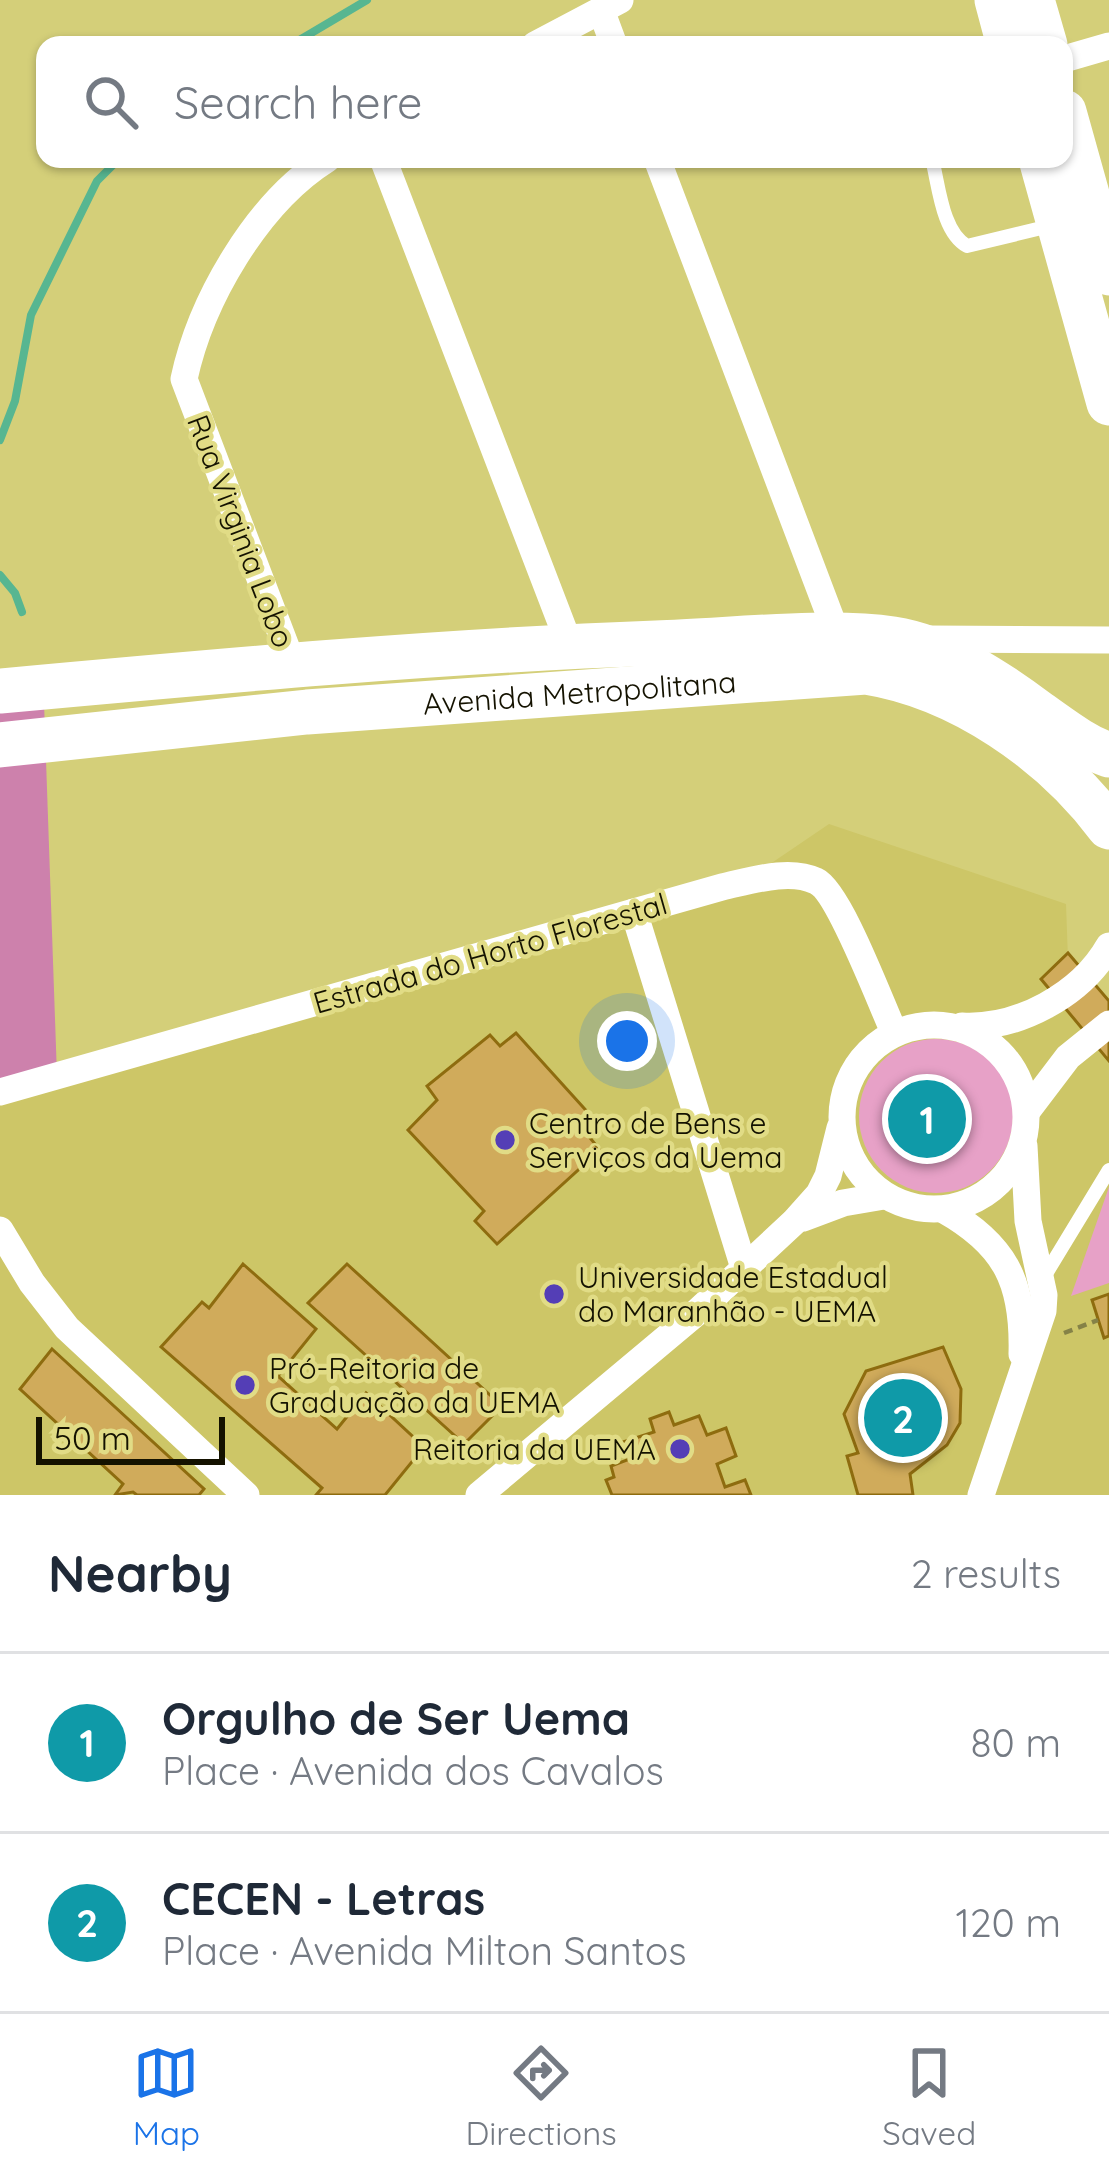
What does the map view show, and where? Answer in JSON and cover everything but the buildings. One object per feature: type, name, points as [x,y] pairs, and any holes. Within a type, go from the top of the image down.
[{"type":"main road","points":[[997,0],[1007,36]]},
{"type":"main road","points":[[1032,0],[1042,36]]},
{"type":"main road","points":[[1073,151],[1094,242],[1109,403]]},
{"type":"main road","points":[[1047,168],[1094,242]]},
{"type":"main road","name":"Avenida Metropolitana","points":[[0,691],[293,664],[570,646],[895,639],[982,675],[1083,743],[1109,755]]},
{"type":"main road","name":"Avenida Metropolitana","points":[[0,746],[307,712],[866,672],[908,681],[982,714],[1046,763],[1109,827]]},
{"type":"street","points":[[552,36],[610,5],[613,36]]},
{"type":"street","points":[[1073,56],[1109,46]]},
{"type":"street","name":"Rua Virginia Lobo","points":[[293,664],[184,379],[211,303],[257,223],[316,168]]},
{"type":"street","points":[[386,168],[570,646]]},
{"type":"street","points":[[660,168],[838,637]]},
{"type":"street","points":[[895,639],[1109,640]]},
{"type":"street","name":"Estrada do Horto Florestal","points":[[0,1092],[634,912],[754,880],[795,876],[820,882],[832,895],[894,1032]]},
{"type":"street","points":[[634,912],[744,1268]]},
{"type":"street","points":[[496,1489],[744,1268],[819,1194],[841,1124],[843,1095],[871,1048],[894,1032],[923,1024],[1001,1024],[1024,1016],[1072,988],[1109,946]]},
{"type":"street","points":[[1027,1112],[1068,1057],[1109,1024]]},
{"type":"street","points":[[953,1026],[981,1037],[1004,1056],[1020,1082],[1027,1112],[1028,1221],[1042,1281],[1043,1311],[981,1495]]},
{"type":"street","points":[[841,1124],[848,1152],[862,1177],[884,1196],[913,1208],[944,1210],[971,1203],[994,1188],[1012,1167],[1024,1141]]},
{"type":"street","points":[[794,1222],[843,1203],[884,1196]]},
{"type":"street","points":[[944,1210],[983,1235],[1005,1263],[1020,1312],[1021,1379]]},
{"type":"street","points":[[0,1230],[67,1328],[246,1495]]},
{"type":"lane","points":[[934,168],[951,232],[967,246],[1094,242]]},
{"type":"lane","points":[[1042,1281],[1109,1170]]},
{"type":"shaded area","points":[[43,674],[57,1076],[0,1091],[0,684]]},
{"type":"shaded area","name":"Universidade Estadual do Maranhão - UEMA","points":[[829,824],[1066,904],[1068,960],[1109,1002],[1109,1495],[0,1495],[0,1094],[742,883]]},
{"type":"shaded area","points":[[936,1039],[966,1045],[991,1061],[1007,1086],[1013,1116],[1007,1146],[991,1171],[966,1187],[936,1193],[906,1187],[881,1171],[865,1146],[859,1116],[865,1086],[881,1061],[906,1045]]},
{"type":"shaded area","points":[[1109,1187],[1109,1283],[1071,1296]]},
{"type":"waterway","points":[[306,36],[367,0]]},
{"type":"waterway","points":[[0,440],[15,401],[31,315],[97,181],[110,168]]},
{"type":"waterway","points":[[0,575],[15,593],[22,612]]},
{"type":"place","name":"Orgulho de Ser Uema","points":[[927,1119]]},
{"type":"place","name":"Centro de Bens e Serviços da Uema","points":[[505,1140]]},
{"type":"place","name":"Universidade Estadual do Maranhão - UEMA","points":[[554,1294]]},
{"type":"place","name":"Pró-Reitoria de Graduação da UEMA","points":[[245,1385]]},
{"type":"place","name":"CECEN - Letras","points":[[903,1418]]},
{"type":"place","name":"Reitoria da UEMA","points":[[680,1449]]}]
